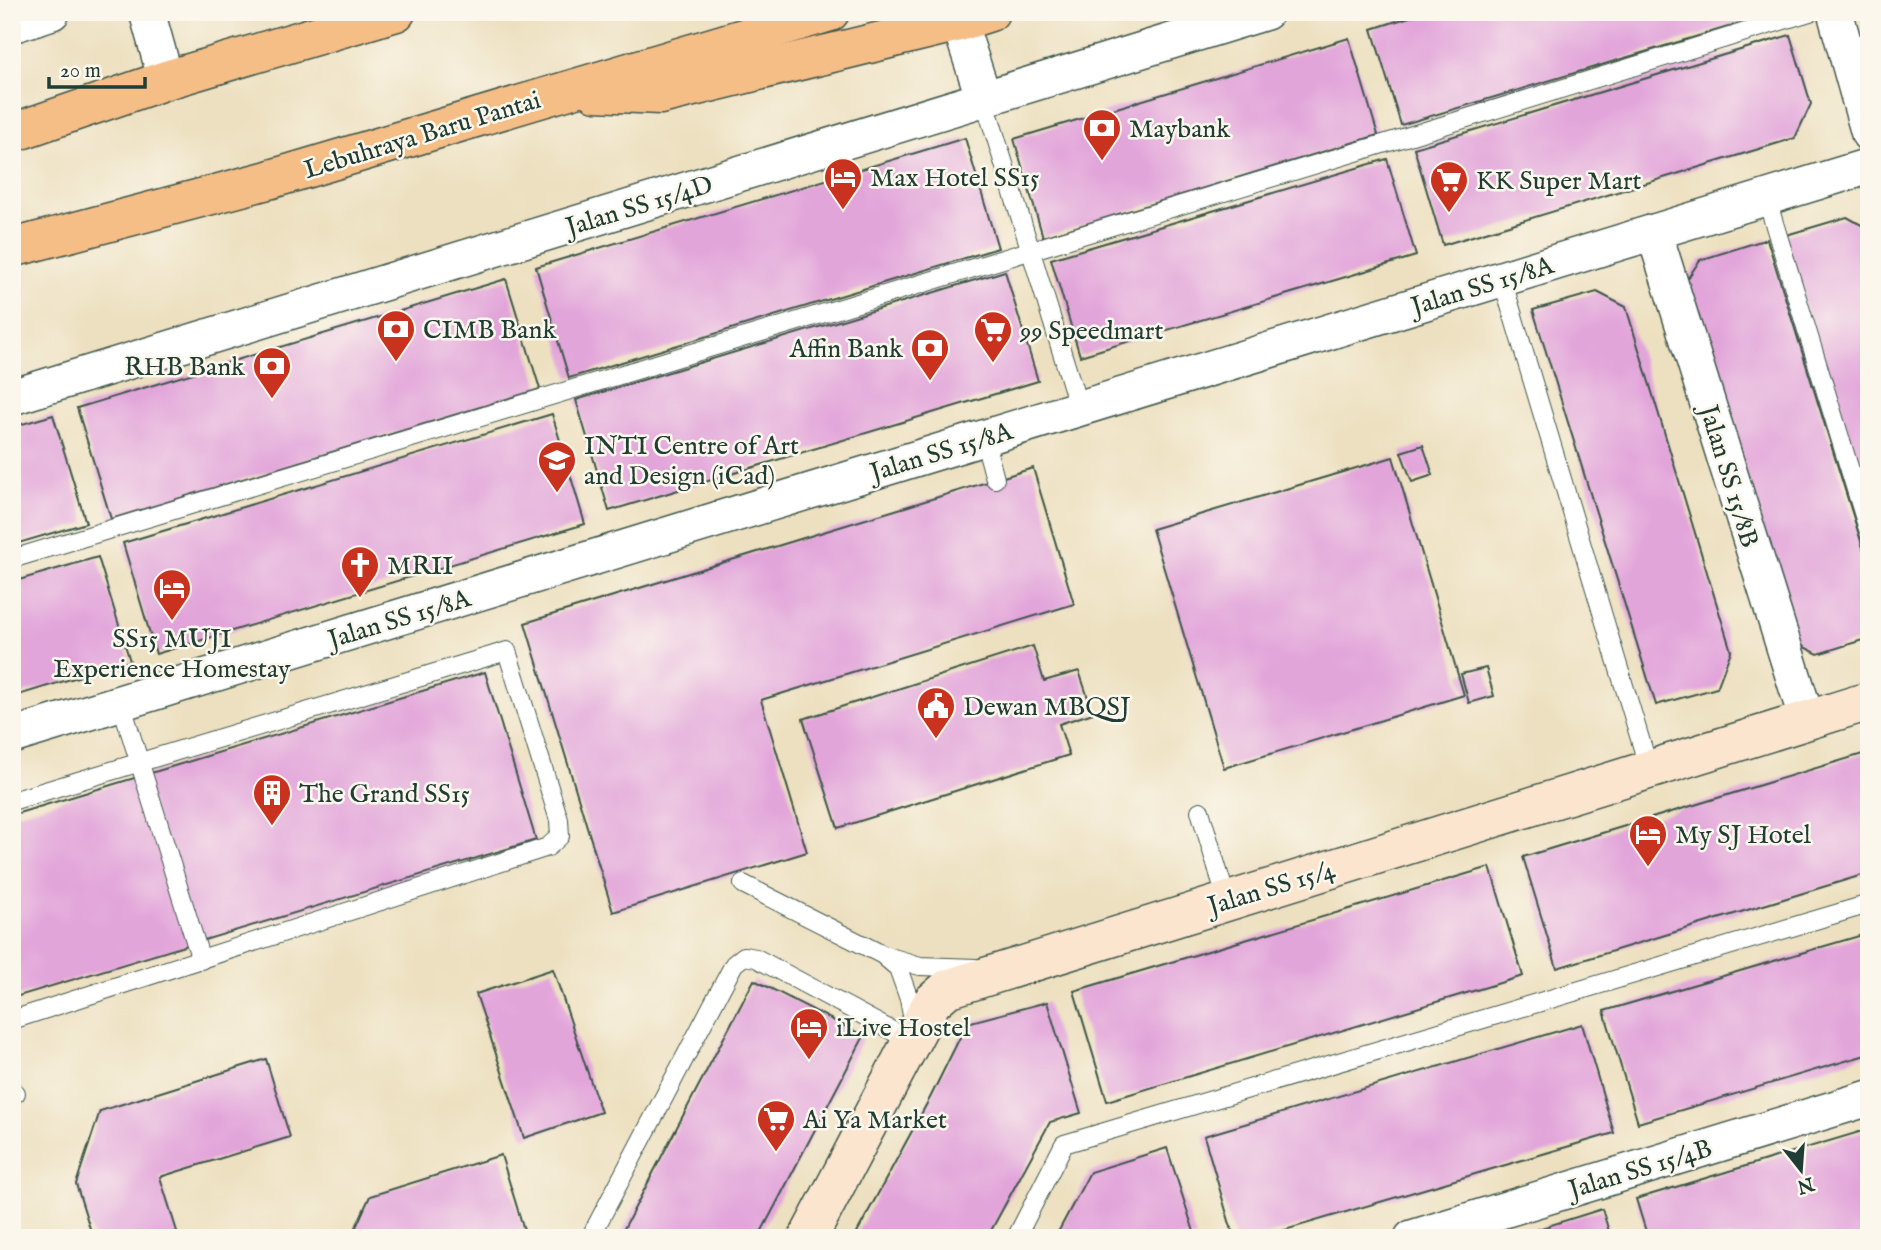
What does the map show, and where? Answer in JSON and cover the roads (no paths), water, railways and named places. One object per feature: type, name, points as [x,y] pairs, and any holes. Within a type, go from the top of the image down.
[{"type":"highway","points":[[12,133],[166,80],[396,12]]},
{"type":"highway","name":"Lebuhraya Baru Pantai","points":[[12,248],[268,180],[830,12]]},
{"type":"highway","points":[[571,90],[660,95],[974,17]]},
{"type":"street","points":[[12,24],[52,12]]},
{"type":"street","points":[[147,12],[166,80]]},
{"type":"street","name":"Jalan SS 15/4D","points":[[12,397],[1266,12]]},
{"type":"street","points":[[1835,12],[1869,134]]},
{"type":"street","points":[[974,17],[984,99]]},
{"type":"street","name":"Jalan SS 15/8A","points":[[12,736],[1869,166]]},
{"type":"street","name":"Jalan SS 15/8B","points":[[1654,232],[1807,720]]},
{"type":"street","name":"Jalan SS 15/4","points":[[808,1238],[932,1002],[947,989],[1869,701]]},
{"type":"street","name":"Jalan SS 15/4B","points":[[1412,1238],[1869,1098]]},
{"type":"lane","points":[[12,559],[1810,12]]},
{"type":"lane","points":[[984,99],[1079,408]]},
{"type":"lane","points":[[1766,197],[1869,532]]},
{"type":"lane","points":[[1502,279],[1649,769]]},
{"type":"lane","points":[[984,438],[995,479]]},
{"type":"lane","points":[[12,801],[507,651],[559,820],[560,836],[548,847],[12,1020]]},
{"type":"lane","points":[[121,703],[201,960]]},
{"type":"lane","points":[[1200,811],[1227,901]]},
{"type":"lane","points":[[743,884],[883,955],[920,966],[1007,969]]},
{"type":"lane","points":[[1016,1238],[1064,1144],[1869,904]]},
{"type":"lane","points":[[883,955],[898,968],[909,999],[913,1038]]},
{"type":"lane","points":[[590,1238],[734,964],[744,956],[756,958],[913,1038]]},
{"type":"place","name":"Maybank","points":[[1102,162]]},
{"type":"place","name":"Max Hotel SS15","points":[[843,211]]},
{"type":"place","name":"KK Super Mart","points":[[1449,214]]},
{"type":"place","name":"CIMB Bank","points":[[396,363]]},
{"type":"place","name":"99 Speedmart","points":[[993,364]]},
{"type":"place","name":"Affin Bank","points":[[930,382]]},
{"type":"place","name":"RHB Bank","points":[[272,400]]},
{"type":"place","name":"INTI Centre of Art and Design (iCad)","points":[[557,494]]},
{"type":"place","name":"MRII","points":[[360,599]]},
{"type":"place","name":"SS15 MUJI Experience Homestay","points":[[172,622]]},
{"type":"place","name":"Dewan MBQSJ","points":[[936,740]]},
{"type":"place","name":"The Grand SS15","points":[[272,827]]},
{"type":"place","name":"My SJ Hotel","points":[[1648,868]]},
{"type":"place","name":"iLive Hostel","points":[[809,1061]]},
{"type":"place","name":"Ai Ya Market","points":[[776,1153]]}]
